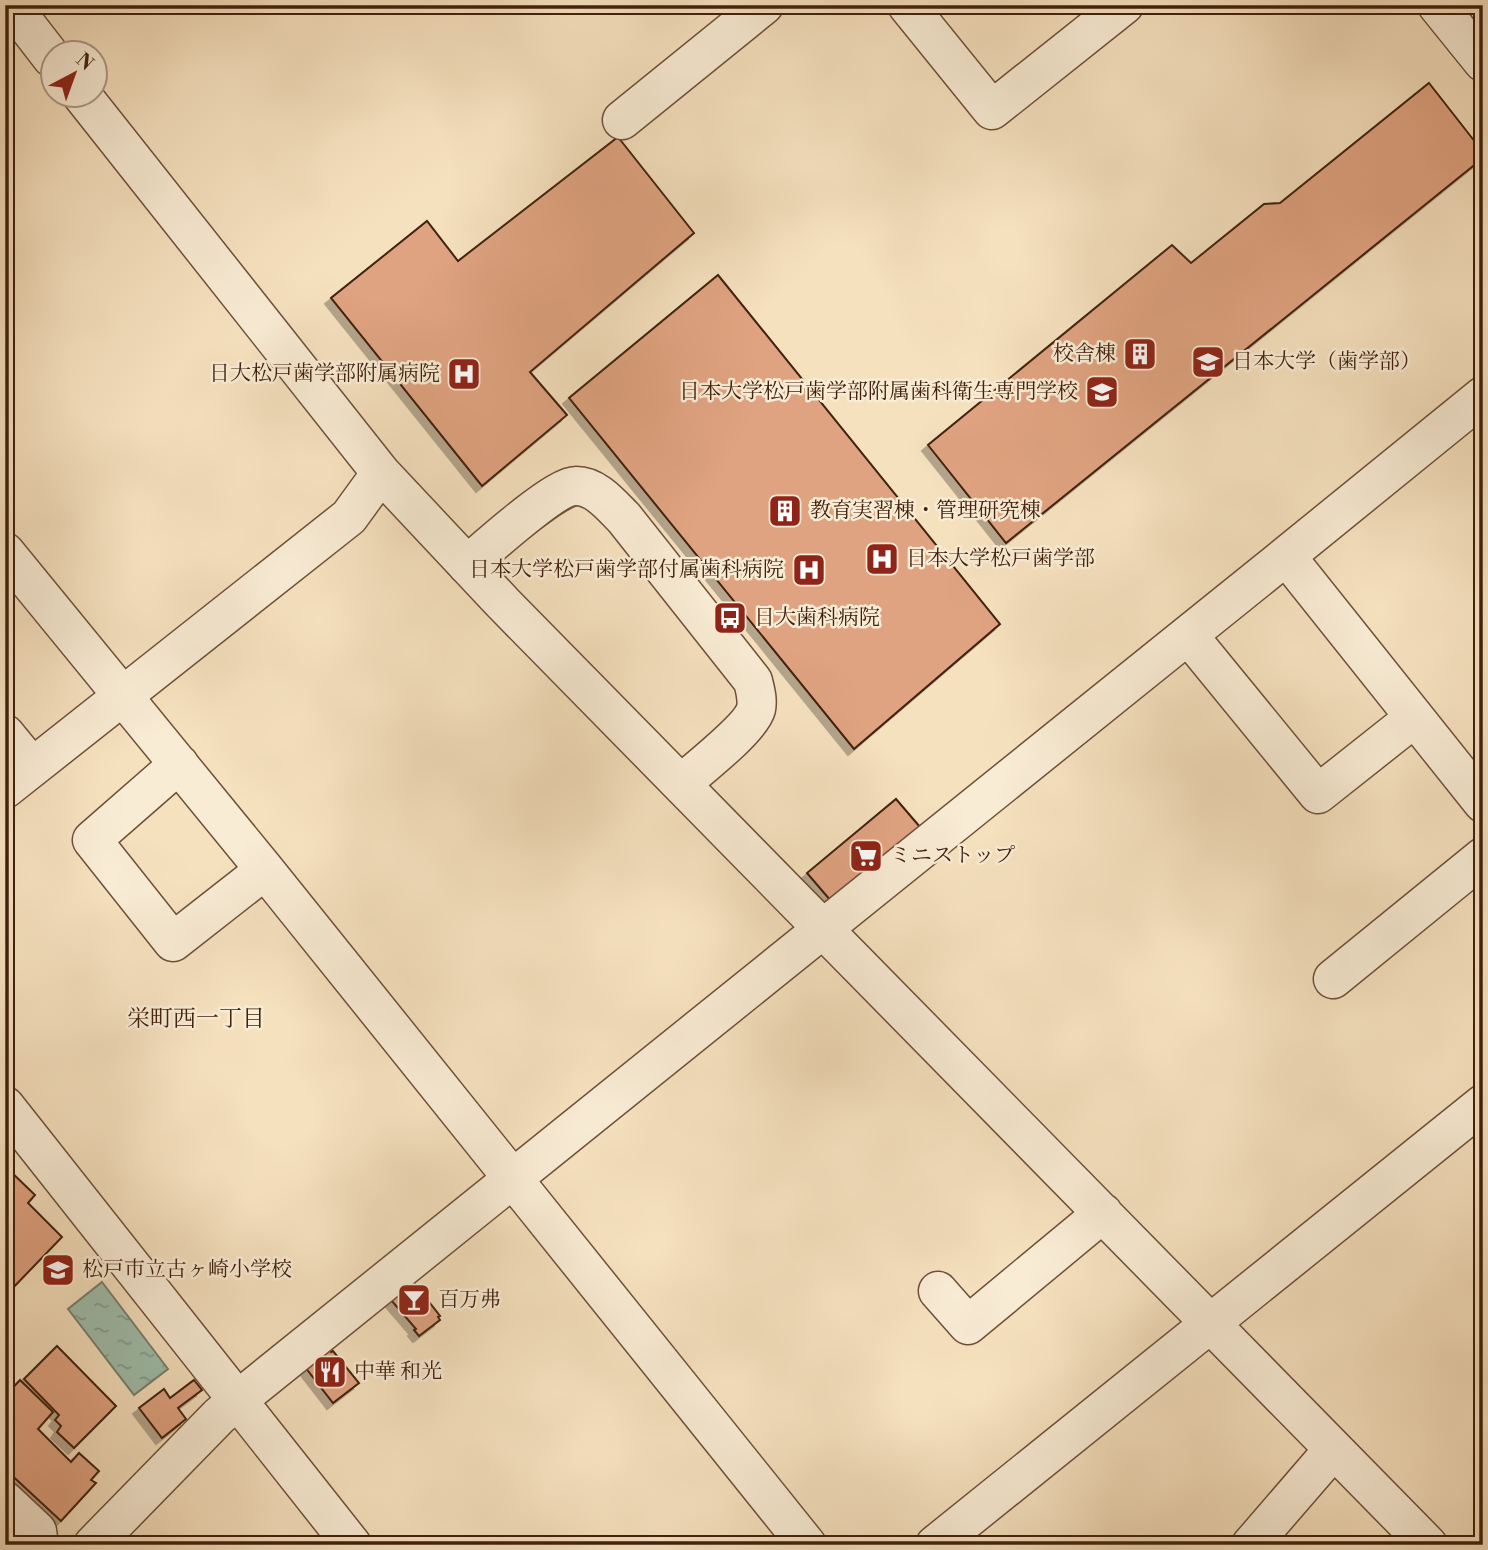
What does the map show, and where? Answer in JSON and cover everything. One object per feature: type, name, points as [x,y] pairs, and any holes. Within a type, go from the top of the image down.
[{"type":"street","points":[[11,5],[38,40]]},
{"type":"street","points":[[622,120],[764,5]]},
{"type":"street","points":[[907,5],[992,110],[1124,5]]},
{"type":"street","points":[[1437,5],[1483,62]]},
{"type":"street","points":[[92,108],[381,473],[467,565],[1428,1545]]},
{"type":"street","points":[[93,1545],[209,1426],[239,1399],[1483,396]]},
{"type":"street","points":[[5,734],[19,778],[349,517],[381,473]]},
{"type":"street","points":[[467,565],[554,494],[575,485],[591,489],[624,518],[753,681],[757,698],[756,711],[743,729],[681,784]]},
{"type":"street","points":[[5,552],[514,1178],[807,1545]]},
{"type":"street","points":[[1286,556],[1483,803]]},
{"type":"street","points":[[1188,635],[1318,794],[1414,718]]},
{"type":"street","points":[[179,764],[92,840],[173,942],[265,870]]},
{"type":"street","points":[[1334,979],[1483,857]]},
{"type":"street","points":[[935,1545],[1483,1104]]},
{"type":"street","points":[[5,1106],[352,1545]]},
{"type":"street","points":[[938,1291],[968,1325],[1103,1213]]},
{"type":"street","points":[[1251,1545],[1334,1450]]},
{"type":"street","points":[[5,1501],[37,1531],[39,1545]]},
{"type":"water","points":[[102,1282],[168,1369],[134,1395],[68,1309]]},
{"type":"building","name":"校舎棟","points":[[1429,83],[1483,152],[1483,158],[1006,543],[928,445],[1172,245],[1191,263],[1264,204],[1280,203]]},
{"type":"building","points":[[618,137],[694,233],[530,372],[567,415],[482,486],[331,298],[427,221],[458,261]]},
{"type":"building","name":"教育実習棟・管理研究棟","points":[[718,275],[1000,624],[854,749],[569,398]]},
{"type":"building","points":[[896,799],[920,827],[831,901],[807,873]]},
{"type":"building","points":[[5,1166],[35,1195],[28,1203],[62,1237],[7,1294],[5,1292]]},
{"type":"building","points":[[412,1280],[440,1316],[440,1320],[419,1336],[391,1300]]},
{"type":"building","points":[[57,1346],[116,1406],[74,1448],[57,1432],[61,1426],[55,1420],[59,1415],[24,1379]]},
{"type":"building","points":[[329,1349],[359,1383],[333,1403],[305,1367]]},
{"type":"building","points":[[20,1380],[53,1412],[38,1429],[71,1462],[79,1453],[99,1471],[91,1480],[96,1483],[61,1521],[5,1469],[5,1396]]},
{"type":"building","points":[[194,1380],[202,1390],[178,1408],[186,1419],[162,1438],[139,1408],[164,1389],[170,1398]]},
{"type":"place","name":"校舎棟","points":[[1140,354]]},
{"type":"place","name":"日本大学（歯学部）","points":[[1208,362]]},
{"type":"place","name":"日大松戸歯学部附属病院","points":[[464,374]]},
{"type":"place","name":"日本大学松戸歯学部附属歯科衛生専門学校","points":[[1102,392]]},
{"type":"place","name":"教育実習棟・管理研究棟","points":[[785,511]]},
{"type":"place","name":"日本大学松戸歯学部","points":[[882,559]]},
{"type":"place","name":"日本大学松戸歯学部付属歯科病院","points":[[809,570]]},
{"type":"place","name":"日大歯科病院","points":[[730,618]]},
{"type":"place","name":"ミニストップ","points":[[866,856]]},
{"type":"place","name":"松戸市立古ヶ崎小学校","points":[[58,1270]]},
{"type":"place","name":"百万弗","points":[[414,1300]]},
{"type":"place","name":"中華 和光","points":[[330,1372]]},
{"type":"district","name":"栄町西一丁目","points":[[196,1019]]}]
